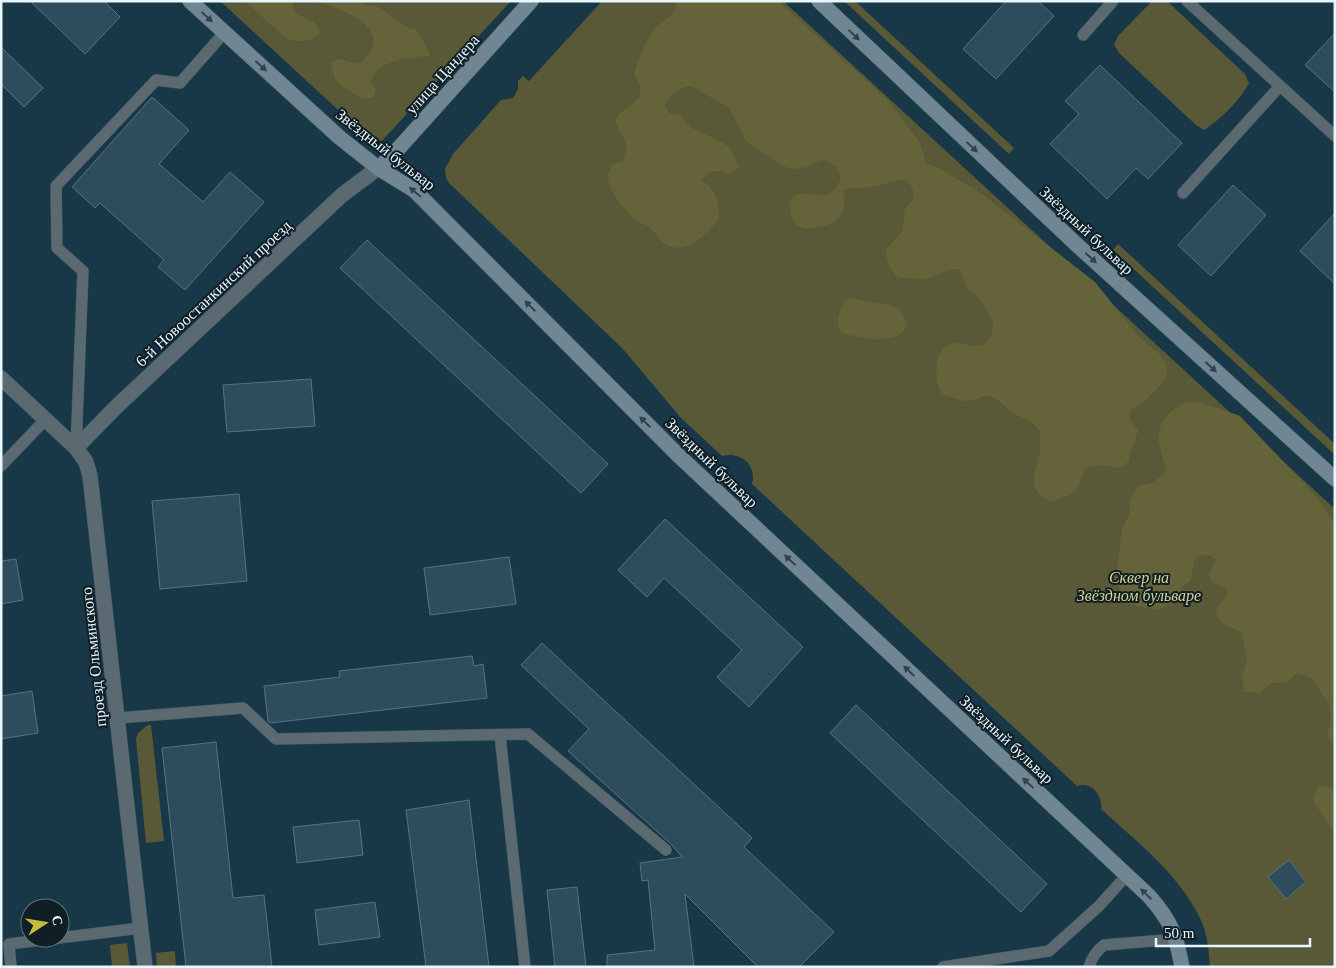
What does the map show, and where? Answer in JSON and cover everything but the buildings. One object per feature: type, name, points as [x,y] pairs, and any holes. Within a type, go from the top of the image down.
[{"type":"street","name":"Звёздный бульвар","points":[[190,1],[339,137],[378,168],[414,190],[679,456],[1149,896],[1162,910],[1172,926],[1177,939],[1182,967]]},
{"type":"street","name":"улица Цандера","points":[[378,168],[390,158],[530,1]]},
{"type":"street","name":"Звёздный бульвар","points":[[819,1],[1076,245],[1335,479]]},
{"type":"street","name":"6-й Новоостанкинский проезд","points":[[76,448],[122,402],[342,195],[378,168]]},
{"type":"street","name":"проезд Ольминского","points":[[1,378],[76,448],[86,462],[92,487],[145,967]]},
{"type":"lane","points":[[1083,35],[1113,1]]},
{"type":"lane","points":[[1187,1],[1335,136]]},
{"type":"lane","points":[[76,448],[83,271],[57,248],[56,186],[156,80],[180,83],[224,33]]},
{"type":"lane","points":[[1182,193],[1280,86]]},
{"type":"lane","points":[[1,466],[45,420]]},
{"type":"lane","points":[[118,718],[243,708],[276,739],[528,734],[666,850]]},
{"type":"lane","points":[[500,735],[525,967]]},
{"type":"lane","points":[[943,967],[1049,952],[1099,906],[1127,875]]},
{"type":"lane","points":[[11,967],[5,945],[141,928]]},
{"type":"lane","points":[[1089,967],[1091,958],[1104,945],[1177,939]]},
{"type":"green space","points":[[220,1],[511,1],[380,143],[361,131]]},
{"type":"green space","points":[[245,1],[293,1],[296,13],[314,22],[320,33],[307,41],[291,40],[275,29]]},
{"type":"green space","points":[[316,1],[360,1],[367,6],[375,5],[409,28],[416,29],[430,56],[404,59],[387,64],[374,74],[371,82],[376,89],[374,97],[360,98],[340,85],[335,79],[331,63],[337,59],[360,63],[370,51],[374,40],[371,31],[353,16]]},
{"type":"green space","name":"Сквер на Звёздном бульваре","points":[[602,1],[783,1],[1335,509],[1335,967],[1210,967],[1204,929],[1191,902],[1156,859],[1101,809],[1100,799],[1095,790],[1087,786],[1077,786],[752,484],[752,471],[746,461],[735,456],[722,456],[680,417],[623,349],[449,183],[446,178],[445,169],[453,154],[501,100],[513,98],[518,89],[518,81],[523,76],[529,81]]},
{"type":"green space","points":[[677,1],[778,1],[886,98],[920,143],[926,163],[973,187],[1095,282],[1140,338],[1158,352],[1165,362],[1168,372],[1164,381],[1148,398],[1129,411],[1131,421],[1138,430],[1129,461],[1121,468],[1098,465],[1087,467],[1082,474],[1079,485],[1074,491],[1051,502],[1038,493],[1035,487],[1034,476],[1040,449],[1040,431],[1032,423],[1013,413],[995,398],[985,396],[963,401],[941,394],[936,372],[938,357],[941,351],[954,343],[973,346],[985,344],[992,335],[993,323],[983,304],[976,295],[967,289],[960,269],[949,270],[928,279],[899,278],[890,268],[887,262],[886,249],[902,232],[905,208],[913,200],[913,189],[907,180],[844,190],[844,205],[840,216],[836,220],[831,224],[816,228],[802,228],[793,220],[789,203],[795,194],[828,195],[836,188],[841,178],[836,167],[826,160],[796,169],[785,167],[746,141],[729,108],[691,86],[679,89],[670,96],[665,104],[669,113],[680,114],[690,127],[721,141],[729,147],[739,167],[731,175],[719,171],[709,172],[702,180],[711,188],[716,197],[719,219],[695,242],[681,247],[673,247],[665,244],[647,225],[634,219],[629,214],[614,195],[609,181],[608,174],[612,164],[623,162],[626,148],[615,120],[640,97],[640,85],[634,75],[639,58],[650,36],[674,12]]},
{"type":"green space","points":[[844,1],[855,1],[1014,148],[1009,154]]},
{"type":"green space","points":[[1152,1],[1168,2],[1245,74],[1249,83],[1230,109],[1204,130],[1196,125],[1120,54],[1114,45],[1118,36]]},
{"type":"green space","points":[[1118,244],[1335,444],[1335,455],[1113,250]]},
{"type":"green space","points":[[850,298],[894,306],[902,313],[907,326],[902,333],[887,339],[869,339],[843,334],[838,327],[838,318],[845,301]]},
{"type":"green space","points":[[1200,402],[1240,416],[1317,497],[1335,524],[1335,748],[1327,735],[1331,719],[1329,704],[1311,678],[1297,673],[1286,683],[1271,683],[1260,693],[1244,692],[1242,676],[1247,661],[1242,632],[1224,624],[1217,617],[1216,613],[1219,605],[1228,595],[1226,588],[1212,582],[1209,574],[1216,560],[1206,555],[1195,559],[1190,581],[1183,586],[1177,599],[1160,610],[1130,604],[1120,592],[1116,577],[1122,529],[1129,515],[1130,500],[1138,486],[1154,482],[1166,471],[1158,439],[1161,424],[1171,411],[1184,403]]},
{"type":"green space","points":[[148,725],[151,725],[164,841],[146,843],[136,739],[138,733]]},
{"type":"green space","points":[[1318,786],[1335,787],[1335,834],[1313,801]]},
{"type":"green space","points":[[127,943],[130,967],[112,967],[110,945]]},
{"type":"green space","points":[[175,951],[176,967],[157,967],[156,953]]}]
